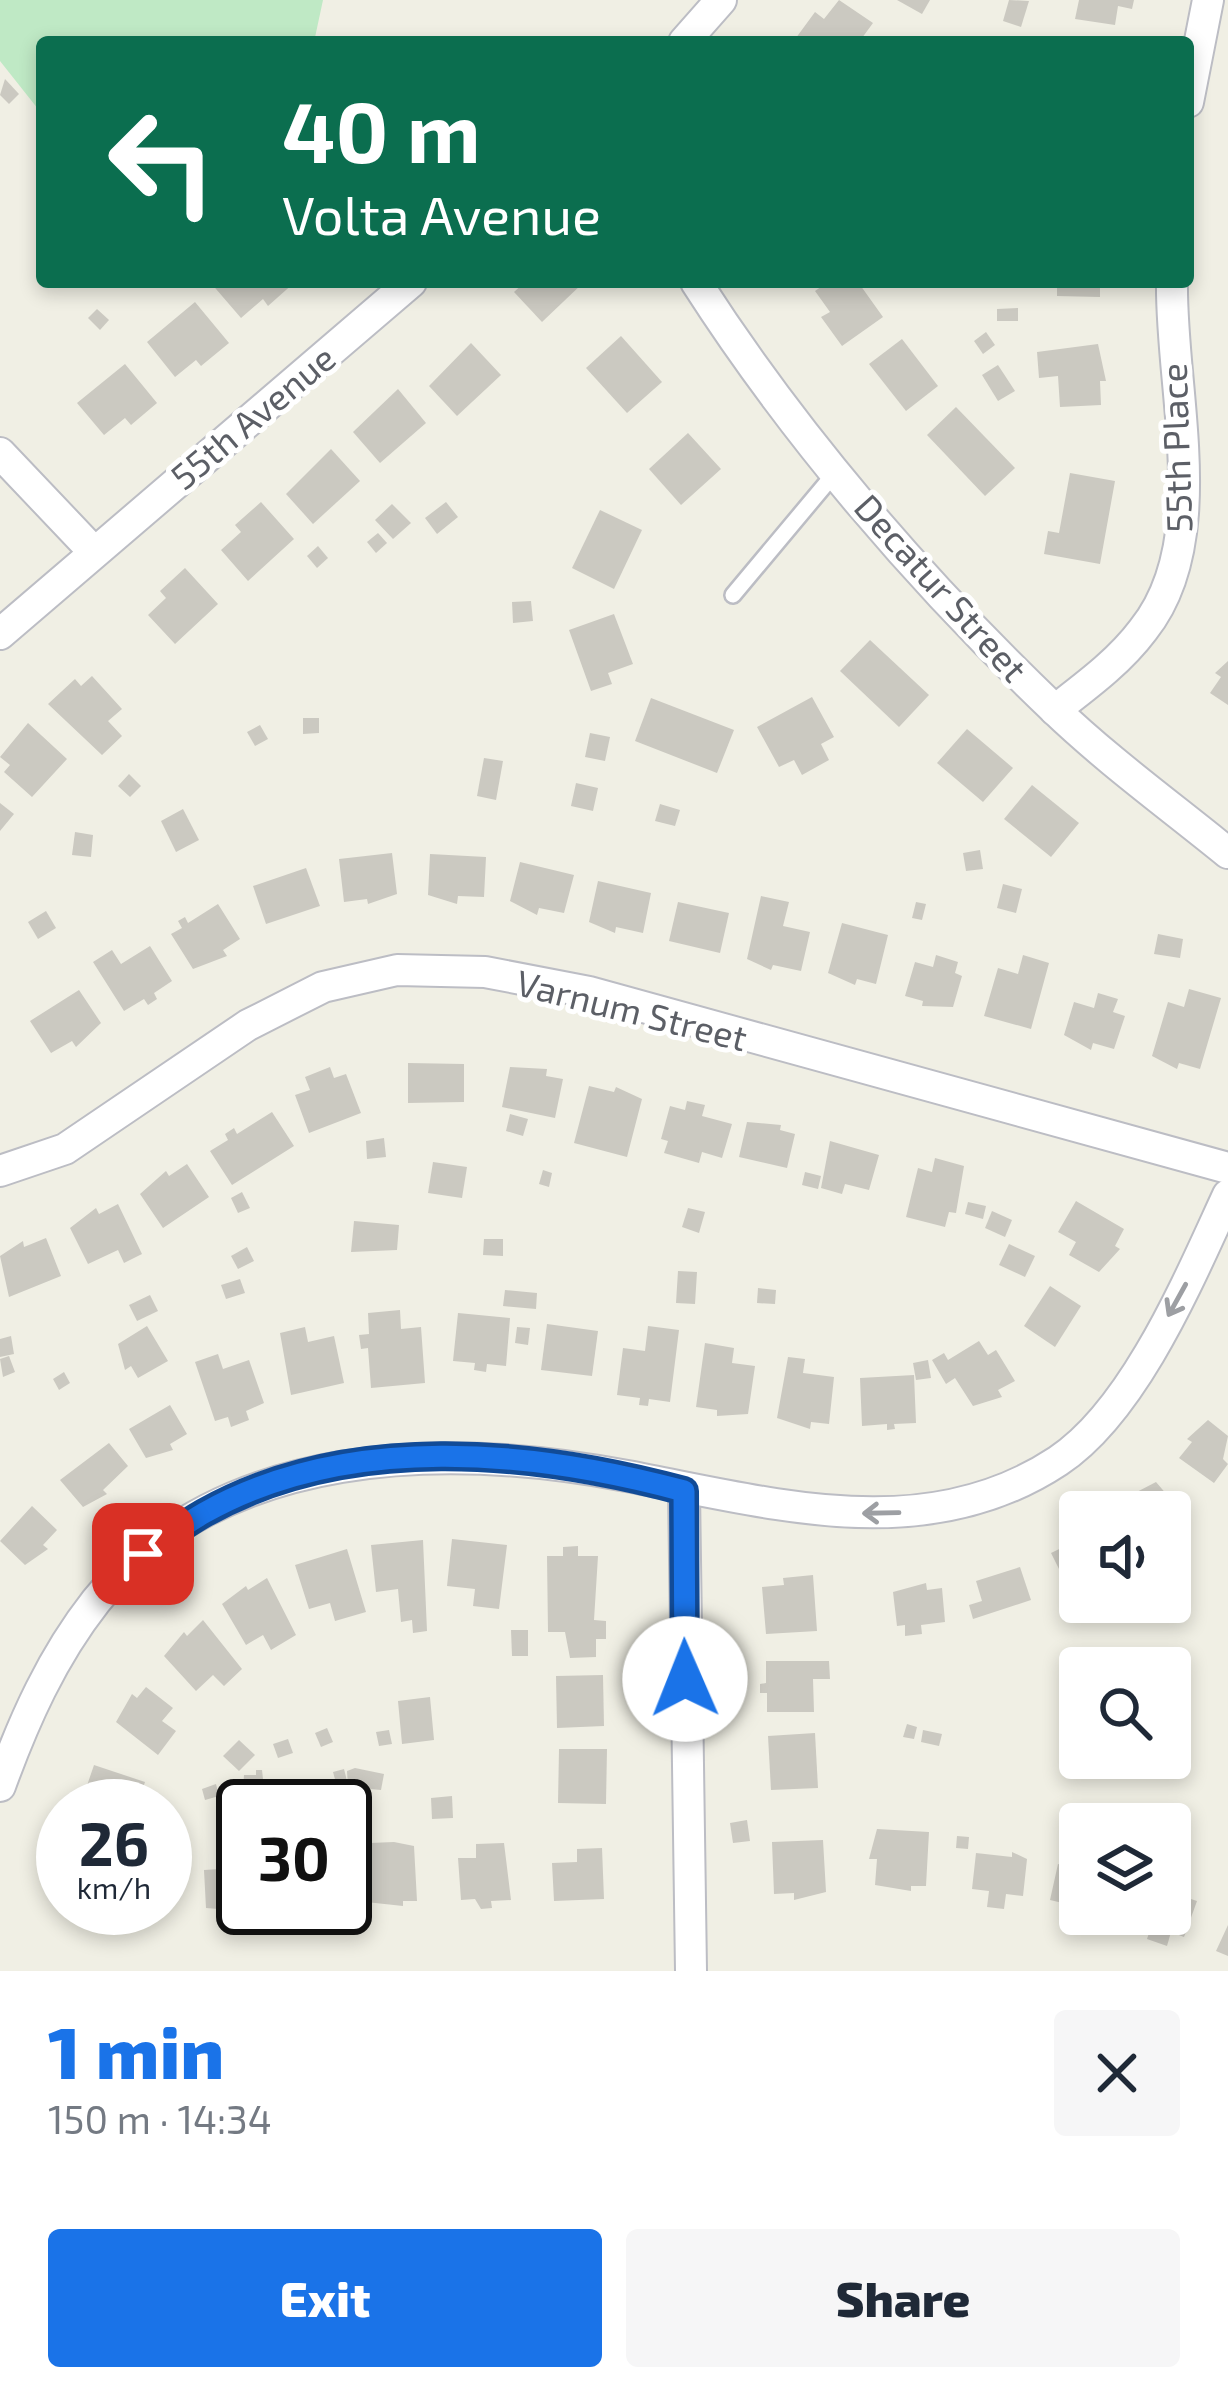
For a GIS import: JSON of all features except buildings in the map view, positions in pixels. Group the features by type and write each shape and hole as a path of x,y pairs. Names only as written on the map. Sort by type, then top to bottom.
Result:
{"street":[{"path":"689,36 721,0"},
{"path":"1194,71 1208,0"},
{"name":"55th Avenue","path":"0,634 403,288"},
{"name":"Decatur Street","path":"700,288 837,470 1054,710 1228,853"},
{"name":"55th Place","path":"1054,710 1102,674 1145,629 1179,553 1186,512 1171,343 1172,288"},
{"path":"0,454 94,552"},
{"name":"Varnum Street","path":"0,1171 64,1149 248,1024 322,988 397,970 484,972 590,992 1228,1168"},
{"path":"0,1786 26,1717 98,1599 143,1554 205,1512 317,1472 388,1459 470,1455 631,1477 684,1491 871,1514 940,1510 1009,1491 1063,1459 1100,1424 1184,1288 1228,1195"},
{"path":"684,1491 691,1971"}],"lane":[{"path":"734,595 837,470"}],"green space":[{"path":"0,0 323,0 315,36 36,36 36,106 0,61"}],"route":[{"path":"143,1554 205,1512 262,1487 388,1459 470,1455 631,1477 684,1491 685,1679"}]}
